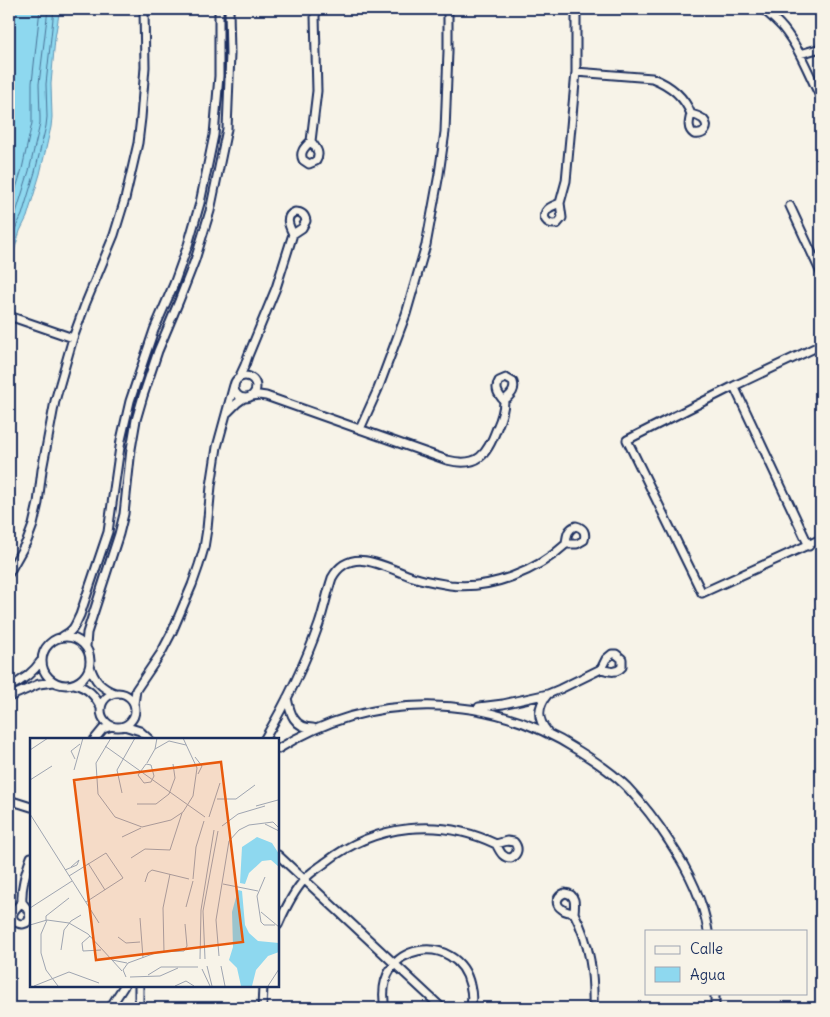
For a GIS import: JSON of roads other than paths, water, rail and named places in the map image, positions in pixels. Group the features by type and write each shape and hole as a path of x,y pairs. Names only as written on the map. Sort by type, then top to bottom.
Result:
{"street":[{"path":"9,573 27,541 33,524 55,401 73,338 84,305 114,235 125,199 138,143 141,118 145,67 144,9"},
{"path":"63,636 76,638 86,646 91,659 87,674 74,684 60,684 47,677 41,661 42,654 50,642 70,632 80,615 108,532 121,440 130,401 154,330 174,284 200,203 214,135 219,76 219,9"},
{"path":"86,646 89,625 124,514 136,420 158,351 180,301 210,211 226,128 230,54 229,9"},
{"path":"311,141 316,91 315,16 317,9"},
{"path":"360,429 378,389 406,314 426,245 440,174 445,132 448,9"},
{"path":"560,203 566,181 576,72 576,9"},
{"path":"763,9 784,29 800,54 821,98"},
{"path":"800,54 821,48"},
{"path":"576,72 652,78 663,82 680,95 691,114"},
{"path":"790,206 821,273"},
{"path":"140,731 135,715 136,690 161,653 192,585 204,548 217,447 234,385 245,365 276,288 293,234"},
{"path":"9,316 73,338"},
{"path":"821,345 627,440 702,593 821,539"},
{"path":"245,365 254,380 256,388 266,396"},
{"path":"239,378 248,376 254,380"},
{"path":"234,385 235,392 244,398"},
{"path":"734,386 809,546"},
{"path":"252,396 256,388"},
{"path":"226,414 244,398 258,395 266,396 447,460 469,463 484,454 492,440 502,417 504,401"},
{"path":"265,738 301,670 320,622 332,578 344,564 350,561 369,561 415,578 466,586 517,575 534,567 566,544"},
{"path":"9,687 27,677 41,661"},
{"path":"90,666 101,686 128,696 134,704"},
{"path":"466,709 503,704 548,694 601,669"},
{"path":"9,697 39,684 54,682"},
{"path":"74,684 91,692 97,699 105,720 112,726"},
{"path":"101,708 106,699 136,690"},
{"path":"548,694 542,701 540,708 540,718 548,733"},
{"path":"287,698 294,719 306,728 316,728"},
{"path":"279,748 291,740 331,722 380,709 425,705 499,714 548,733 570,745 626,786 661,828 689,875 701,903 708,930"},
{"path":"124,726 133,720 135,715"},
{"path":"103,730 105,720"},
{"path":"96,738 103,730 112,726 124,726 140,731 148,738"},
{"path":"9,800 30,807"},
{"path":"279,923 304,879 337,854 355,843 373,836 391,831 424,827 445,828 466,832 496,844"},
{"path":"279,856 442,1008"},
{"path":"22,902 22,891 30,860"},
{"path":"574,913 587,944 594,987 594,1008"},
{"path":"385,1008 384,989 390,969 404,956 425,950 442,952 458,962 465,971 469,979 472,998 470,1008"},
{"path":"112,1008 113,1002 123,987"},
{"path":"139,987 139,1008"},
{"path":"262,1008 263,987"},
{"path":"715,994 715,1008"}],"water":[{"path":"9,9 59,9 59,14 51,84 51,127 40,174 9,266"}]}
